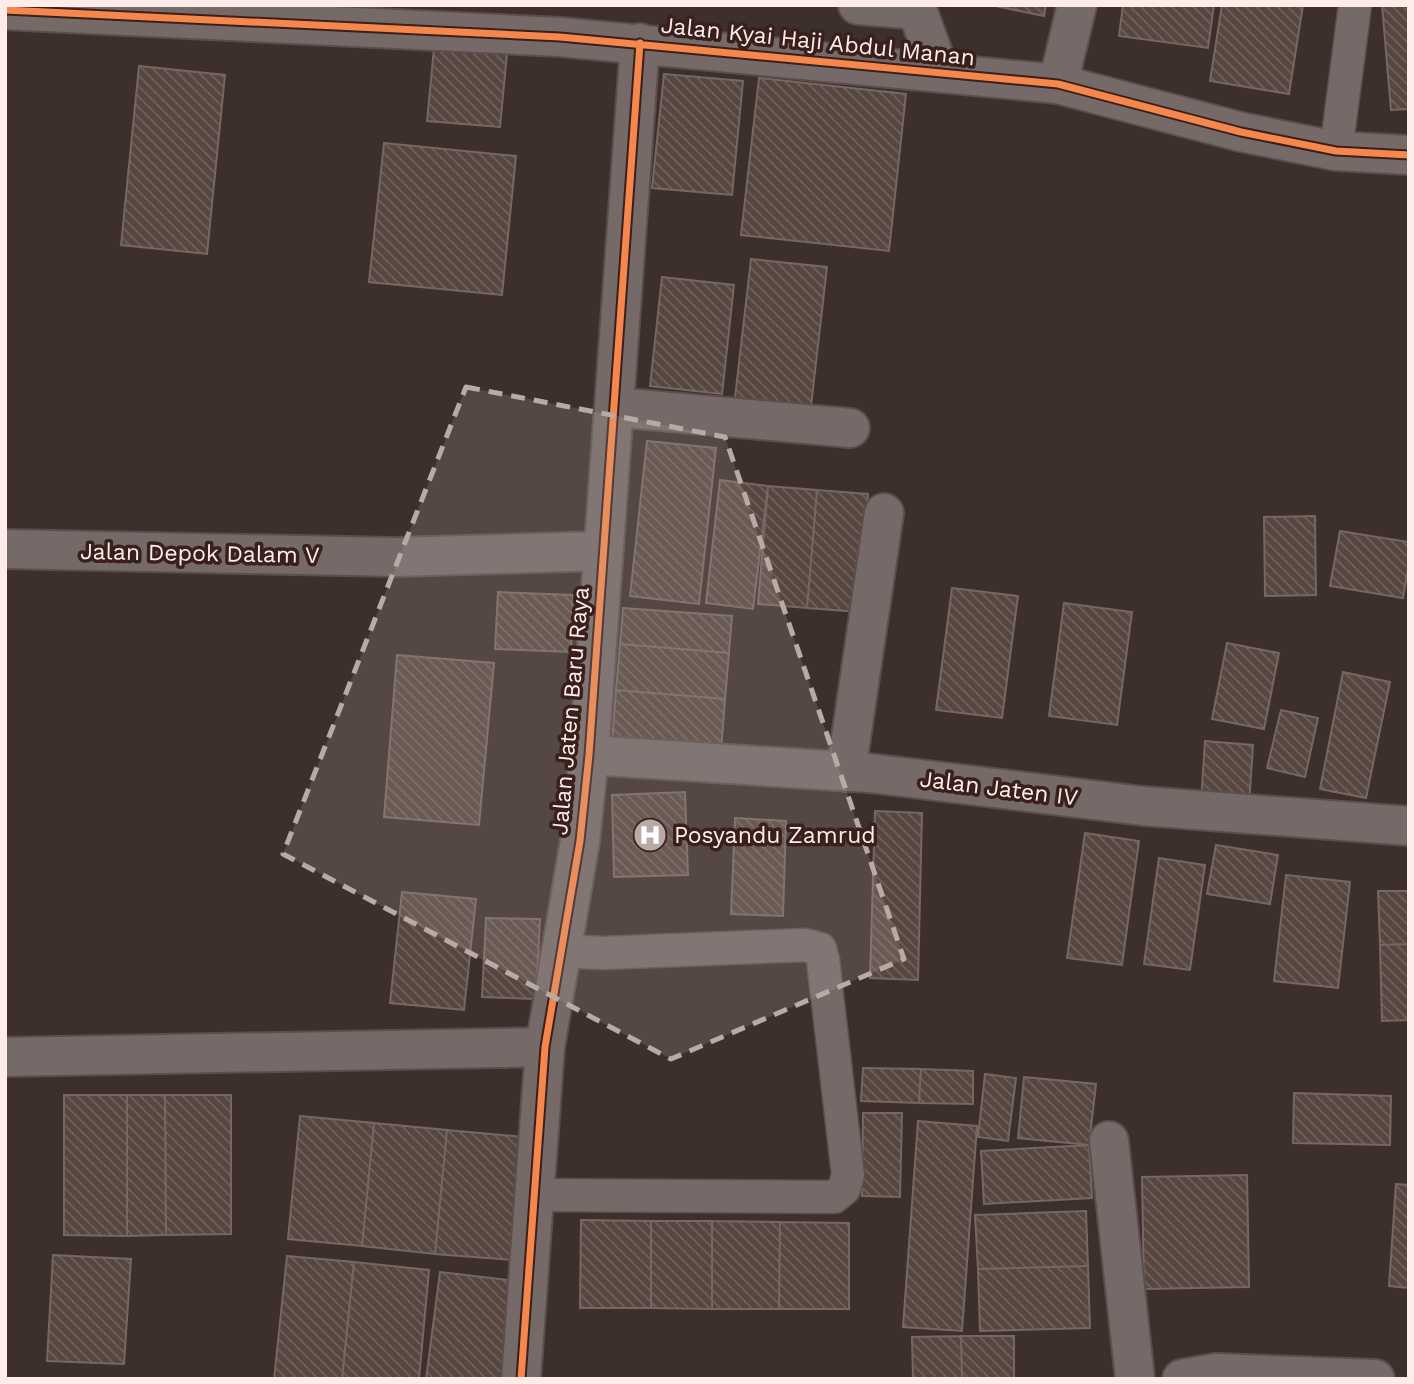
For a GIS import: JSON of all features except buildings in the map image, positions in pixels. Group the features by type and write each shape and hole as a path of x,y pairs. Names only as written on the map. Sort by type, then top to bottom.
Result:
{"street":[{"path":"858,5 908,9 919,15 940,72"},
{"path":"1058,84 1077,5"},
{"name":"Jalan Kyai Haji Abdul Manan","path":"29,9 560,37 1058,84 1241,132 1336,151 1409,155"},
{"name":"Jalan Jaten Baru Raya","path":"521,1379 545,1047 580,841 589,755 640,43"},
{"path":"615,407 850,428"},
{"path":"846,772 884,513"},
{"name":"Jalan Depok Dalam V","path":"5,549 394,557 603,551"},
{"name":"Jalan Jaten IV","path":"589,755 846,772 1143,806 1409,826"},
{"path":"5,1057 545,1047"},
{"path":"1109,1141 1135,1379"},
{"path":"1182,1379 1216,1373 1375,1379"}],"lane":[{"path":"1336,151 1355,5"},
{"path":"536,1195 834,1197 844,1189 848,1175 820,949 805,945 603,953 562,951"}],"highlighted area":[{"path":"466,387 725,437 904,959 671,1059 283,854"}],"cycle path":[{"path":"5,10 560,37 1058,84 1241,132 1336,151 1409,155"},
{"path":"521,1379 545,1047 580,841 589,755 640,43"}],"place":[{"name":"Posyandu Zamrud","path":"650,835"}]}
